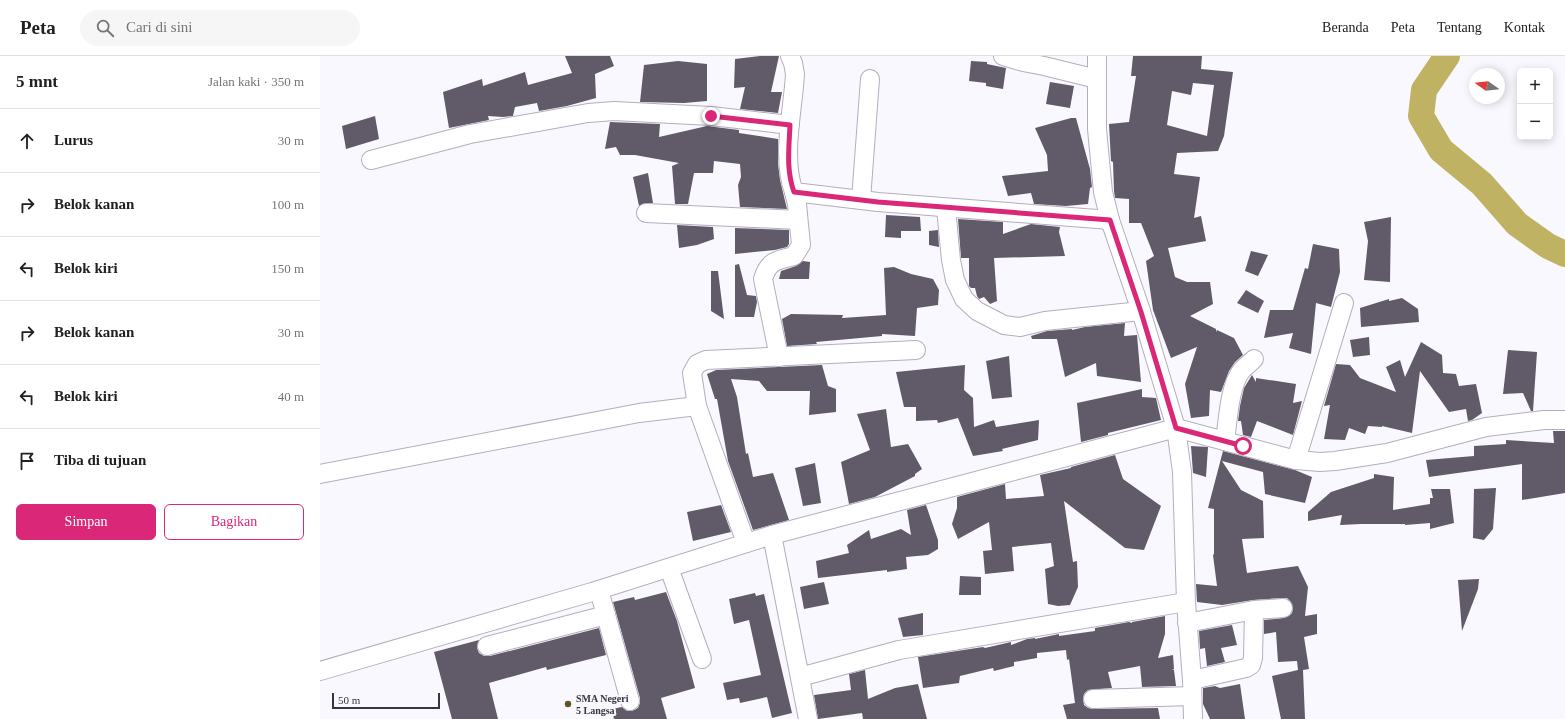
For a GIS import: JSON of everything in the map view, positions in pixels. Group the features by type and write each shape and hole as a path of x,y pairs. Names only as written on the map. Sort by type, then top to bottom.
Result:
{"street":[{"path":"779,357 763,279 765,270 771,263 794,256 801,245 797,204 790,181 789,170 790,125 795,74 790,56"},
{"path":"1003,56 1097,80"},
{"path":"1098,56 1097,129 1103,192 1110,220 1141,312 1176,428 1182,472 1186,602 1193,719"},
{"path":"861,200 870,79"},
{"path":"371,160 470,134 588,113 614,111 711,116 790,125"},
{"path":"794,192 946,208 1110,220"},
{"path":"946,208 951,260 955,280 964,298 977,311 1004,325 1020,327 1045,321 1141,312"},
{"path":"646,214 798,220"},
{"path":"1296,460 1344,303"},
{"path":"746,543 697,406 692,373 697,364 706,360 916,350"},
{"path":"1225,441 1232,396 1236,381 1242,370 1254,359"},
{"path":"320,474 639,413 697,406"},
{"path":"320,671 600,590 772,535 1176,428 1296,460 1320,462 1387,453 1486,427 1544,420 1565,420"},
{"path":"772,535 808,719"},
{"path":"669,568 702,659"},
{"path":"600,590 630,701"},
{"path":"800,677 899,650 1186,602"},
{"path":"1187,623 1254,610 1283,608"},
{"path":"1093,699 1192,688 1246,668 1251,665 1253,658 1254,610"},
{"path":"488,646 606,615"}],"building":[{"path":"565,56 610,56 614,66 595,74 596,98 567,106 539,111 537,103 515,107 513,116 488,116 489,120 449,128 443,92 482,79 483,86 525,72 528,85 572,73"},
{"path":"760,56 779,56 771,92 782,92 778,113 740,109 745,87 734,88 735,59"},
{"path":"1133,56 1202,56 1201,69 1233,72 1224,136 1218,151 1177,153 1174,174 1200,177 1194,218 1201,216 1206,241 1168,248 1175,277 1187,282 1210,282 1213,304 1190,316 1216,329 1216,332 1217,330 1234,338 1243,355 1235,362 1229,371 1221,392 1210,390 1209,416 1191,418 1185,384 1197,347 1171,358 1153,310 1146,261 1154,256 1141,223 1129,223 1129,199 1115,198 1109,124 1129,122 1136,76 1131,76","holes":["1193,83 1214,85 1207,136 1167,125 1172,91 1191,95"]},
{"path":"678,61 707,64 707,101 684,103 640,102 644,65"},
{"path":"971,61 987,62 987,64 1006,68 1003,89 986,86 986,83 969,81"},
{"path":"1050,82 1074,86 1070,108 1046,104"},
{"path":"375,116 379,139 346,149 342,126"},
{"path":"1076,118 1090,169 1092,187 1090,188 1088,204 1066,206 1034,204 1031,193 1008,196 1002,176 1048,171 1047,155 1035,128"},
{"path":"610,122 660,124 659,137 707,126 739,130 739,133 778,139 778,164 780,180 787,209 740,207 738,185 741,177 740,164 714,161 713,173 694,173 688,204 675,204 672,166 679,163 635,155 620,155 616,147 605,149"},
{"path":"648,173 653,203 646,203 639,206 633,177"},
{"path":"886,215 920,217 921,231 901,231 901,238 885,237"},
{"path":"1391,217 1390,282 1364,280 1368,241 1364,222"},
{"path":"958,219 1003,222 1003,234 1031,224 1060,227 1059,232 1065,256 994,258 997,301 990,304 984,297 979,299 975,288 971,288 969,286 969,258 961,258"},
{"path":"677,225 713,227 714,239 697,245 679,248"},
{"path":"735,228 789,230 789,244 787,247 775,250 735,254"},
{"path":"938,230 939,247 929,245 929,231"},
{"path":"1313,244 1339,249 1340,272 1331,307 1316,303 1311,354 1289,348 1293,333 1264,338 1270,310 1293,310 1305,268 1308,269"},
{"path":"1251,251 1268,255 1258,276 1245,271"},
{"path":"803,261 810,262 809,279 779,279 781,271 796,266"},
{"path":"739,264 747,295 756,296 757,302 754,317 735,317 735,265"},
{"path":"894,267 911,274 933,279 939,290 938,305 917,308 915,336 882,334 882,336 787,346 782,319 791,314 843,315 842,318 886,315 884,268"},
{"path":"711,271 718,271 724,319 711,311"},
{"path":"1246,290 1264,301 1258,313 1237,303"},
{"path":"1402,298 1418,309 1419,322 1361,327 1360,308 1389,299 1389,301"},
{"path":"1125,323 1124,336 1137,335 1141,382 1097,376 1096,363 1065,377 1057,339 1032,339 1031,336 1047,331 1072,330 1085,327"},
{"path":"1369,337 1370,355 1353,357 1350,340"},
{"path":"1421,342 1442,355 1443,373 1456,374 1459,386 1476,384 1482,413 1468,421 1466,409 1449,412 1420,371 1412,433 1382,426 1368,426 1365,434 1349,428 1345,440 1324,439 1330,405 1324,406 1336,364 1350,365 1360,378 1396,392 1386,367 1400,360 1405,377"},
{"path":"1508,350 1537,352 1533,411 1531,411 1523,393 1503,394"},
{"path":"1009,356 1012,397 992,399 986,361"},
{"path":"822,365 828,386 836,389 836,412 809,415 810,391 767,391 759,381 731,379 737,397 746,454 748,453 753,477 773,473 789,520 753,530 728,461 717,399 715,399 707,374 716,370"},
{"path":"965,365 964,390 973,398 974,427 994,420 996,427 1039,420 1038,440 1002,449 1003,451 973,456 958,418 938,423 937,420 916,421 916,407 904,407 896,372"},
{"path":"1252,375 1256,382 1256,378 1296,384 1293,403 1302,401 1293,435 1257,421 1251,437 1243,435 1241,421 1238,421 1240,406 1244,388"},
{"path":"1142,389 1142,397 1156,398 1161,420 1108,433 1108,435 1081,442 1077,403"},
{"path":"886,409 891,447 908,444 922,469 915,474 915,476 875,497 849,504 841,462 870,450 857,414"},
{"path":"1553,431 1565,431 1565,493 1522,500 1522,464 1429,477 1426,460 1474,456 1474,446 1506,444 1506,440 1554,443"},
{"path":"1191,446 1208,447 1206,477 1193,473"},
{"path":"1223,451 1295,470 1312,477 1305,503 1265,494 1263,472 1222,461 1241,490 1263,501 1264,538 1242,539 1247,573 1298,566 1308,587 1305,616 1317,614 1317,634 1304,637 1309,669 1303,670 1305,719 1281,719 1272,676 1298,670 1297,661 1278,662 1276,632 1264,634 1264,620 1289,616 1292,613 1293,608 1291,602 1287,598 1282,598 1253,600 1222,605 1197,602 1196,584 1217,586 1213,555 1214,509 1208,508"},
{"path":"1115,455 1123,479 1161,506 1144,550 1125,548 1064,501 1073,562 1077,561 1078,587 1070,605 1058,606 1048,604 1045,569 1054,566 1051,543 1012,547 1014,571 985,574 983,551 992,550 989,522 958,539 952,524 957,508 957,497 1005,484 1006,499 1044,496 1040,475 1071,468"},
{"path":"815,463 821,503 803,506 795,468"},
{"path":"1374,474 1394,477 1393,510 1430,504 1430,498 1433,498 1431,489 1450,489 1454,523 1430,529 1430,523 1405,525 1340,525 1342,515 1308,521 1308,512 1331,492 1374,478"},
{"path":"1496,488 1493,529 1484,540 1473,538 1474,489"},
{"path":"721,505 731,532 693,541 687,512"},
{"path":"926,505 938,540 938,549 928,555 906,557 907,569 818,578 816,561 849,553 847,545 869,530 871,539 901,529 911,535 907,510"},
{"path":"960,576 981,577 981,595 959,595"},
{"path":"1479,579 1478,589 1462,631 1458,580"},
{"path":"824,582 829,604 804,609 800,587"},
{"path":"666,592 677,621 695,688 661,698 667,719 614,719 612,709 622,707 627,711 632,711 638,708 640,698 613,602 634,597 635,600"},
{"path":"755,593 756,596 764,594 792,713 772,718 767,697 740,703 739,698 727,700 723,683 761,675 749,620 734,624 729,599"},
{"path":"923,613 923,635 903,637 898,618"},
{"path":"1165,616 1165,634 1158,658 1173,655 1174,669 1172,669 1174,670 1176,686 1142,687 1140,666 1108,672 1112,688 1088,690 1084,694 1083,699 1084,705 1093,709 1158,708 1160,719 1067,719 1063,705 1075,703 1069,659 1067,660 1066,650 1037,653 1037,658 1014,662 1014,666 994,671 993,668 960,676 959,683 923,688 918,657 983,647 985,648 1011,642 1011,645 1027,639 1035,639 1059,634 1059,636 1095,631 1095,628 1129,622 1132,623"},
{"path":"1232,625 1237,645 1221,648 1225,662 1207,666 1205,648 1200,649 1199,631"},
{"path":"599,628 606,655 547,670 546,667 489,683 498,719 452,719 434,652 479,640 477,648 479,653 484,656 490,656"},
{"path":"865,670 868,699 895,688 918,684 927,719 863,719 862,713 818,719 814,695 851,690 849,674"},
{"path":"1240,684 1245,719 1210,719 1203,704 1203,688 1215,686 1220,688"}],"waterway":[{"path":"1447,56 1424,90 1421,116 1441,150 1482,184 1517,224 1548,246 1565,254"}],"place":[{"name":"SMA Negeri 5 Langsa","path":"568,704"}],"route":[{"path":"711,116 790,125 788,158 790,181 794,192 878,202 1110,220 1141,312 1176,428 1243,446"}]}
